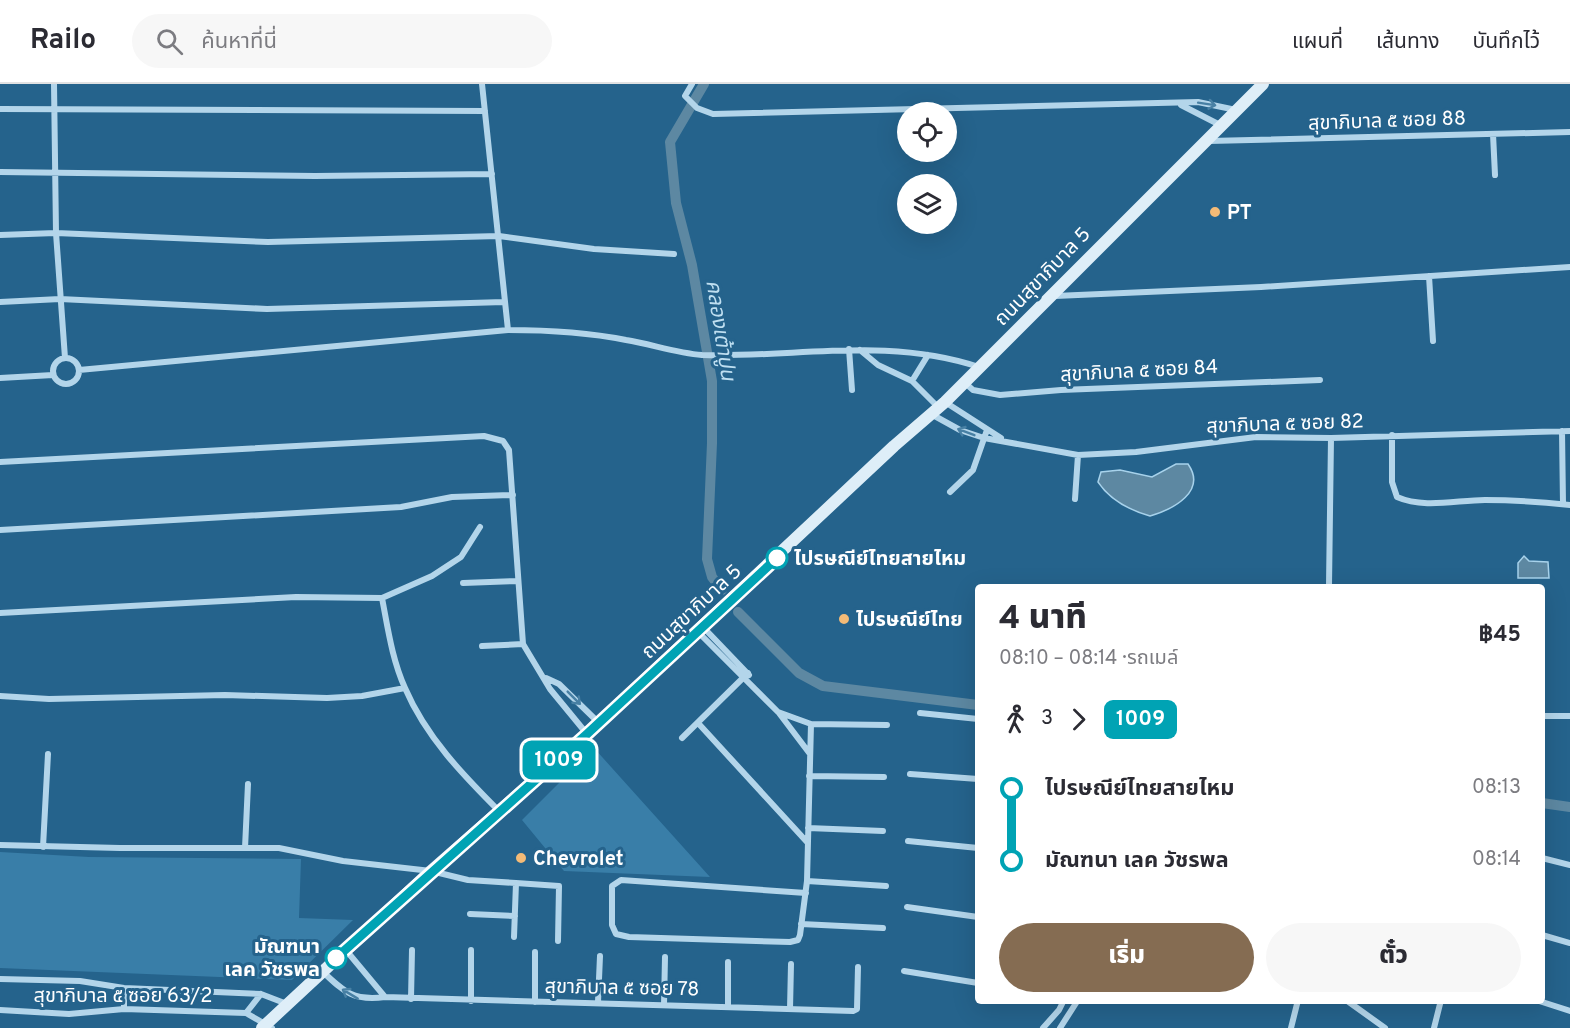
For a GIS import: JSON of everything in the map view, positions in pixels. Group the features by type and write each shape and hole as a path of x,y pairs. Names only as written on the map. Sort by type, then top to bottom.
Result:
{"main road":[{"name":"ถนนสุขาภิบาล 5","path":"267,1026 345,949 587,734 894,446 938,408 1263,84"}],"street":[{"path":"54,84 56,233 65,358"},
{"path":"482,84 508,330"},
{"path":"692,84 685,96 697,108 713,114 1208,103 1237,110"},
{"path":"1178,104 1222,126"},
{"path":"0,109 261,112 485,111"},
{"name":"สุขาภิบาล ๕ ซอย 88","path":"1205,141 1570,132"},
{"path":"1493,134 1495,175"},
{"path":"0,172 55,171 238,176 492,174"},
{"path":"0,235 56,233 268,242 499,236 594,249 674,254"},
{"path":"1051,296 1261,288 1570,267"},
{"path":"1429,276 1433,341"},
{"path":"0,302 60,299 267,309 504,302"},
{"path":"79,370 508,330 586,333 710,355 849,349 943,356 980,368"},
{"path":"849,349 852,390"},
{"path":"859,350 878,365 912,381 938,408"},
{"path":"912,381 928,355"},
{"path":"65,358 74,361 79,370 76,380 68,384 59,382 53,375 57,362 65,358"},
{"path":"0,378 53,375"},
{"name":"สุขาภิบาล ๕ ซอย 84","path":"963,382 973,390 1000,395 1073,389 1320,380"},
{"name":"สุขาภิบาล ๕ ซอย 82","path":"938,408 1004,440"},
{"name":"สุขาภิบาล ๕ ซอย 82","path":"938,408 960,430 984,438 1078,455 1136,452 1256,437 1331,438 1570,431"},
{"path":"950,492 973,470 987,430"},
{"path":"1392,435 1392,482 1397,497 1406,501 1415,503 1489,500 1567,505 1562,431"},
{"path":"0,462 484,436 496,438 506,445 513,495 523,644 546,678 550,689 587,734"},
{"path":"1329,584 1331,438"},
{"path":"1075,499 1078,455"},
{"path":"0,530 402,507 452,497 513,495"},
{"path":"0,613 296,597 382,598 432,576 461,557 480,527"},
{"path":"464,583 518,581"},
{"path":"382,598 392,652 405,688 421,720 444,752 500,812"},
{"path":"700,629 746,675 810,754"},
{"path":"482,646 523,644"},
{"path":"682,738 746,675"},
{"path":"546,678 560,684 599,723"},
{"path":"0,696 49,699 225,695 327,698 362,696 405,688"},
{"path":"778,712 811,724 887,725"},
{"path":"920,713 975,719"},
{"path":"1545,716 1570,716"},
{"path":"698,723 807,842"},
{"path":"806,893 628,879 615,882 612,886 612,925 616,934 621,936 790,942 798,940 806,893 807,881 811,724"},
{"path":"44,847 48,754"},
{"path":"910,774 975,779"},
{"path":"809,776 884,777"},
{"path":"245,848 248,784"},
{"path":"808,828 883,831"},
{"path":"908,842 975,848"},
{"path":"0,845 286,849 343,861 431,871 468,880 559,886 558,941"},
{"path":"1545,859 1570,865"},
{"path":"807,881 885,886"},
{"path":"514,937 516,884"},
{"path":"907,907 975,917"},
{"path":"470,914 515,916"},
{"path":"801,924 883,928"},
{"path":"1545,936 1570,943"},
{"path":"345,949 385,997"},
{"path":"411,999 412,950"},
{"path":"471,950 471,1001"},
{"path":"535,952 535,1002"},
{"path":"598,1002 600,956"},
{"path":"664,1005 665,957"},
{"path":"728,962 728,1007"},
{"path":"790,964 790,1009"},
{"name":"สุขาภิบาล ๕ ซอย 78","path":"322,971 338,987 359,999 385,997 471,1001 598,1002 853,1011 857,1009 858,967"},
{"path":"904,971 975,983"},
{"path":"0,979 80,981 124,988 261,994 287,1004"},
{"path":"124,988 124,1009"},
{"path":"261,994 246,1013 267,1026"},
{"path":"1545,1003 1570,1011"},
{"path":"1043,1028 1062,1004"},
{"path":"1060,1028 1075,1004"},
{"path":"1291,1028 1297,1004"},
{"path":"1352,1004 1385,1028"},
{"path":"1434,1028 1440,1004"},
{"name":"สุขาภิบาล ๕ ซอย 63/2","path":"0,1010 69,1014 124,1009 246,1013"}],"shaded area":[{"path":"1176,464 1188,464 1193,474 1191,490 1178,504 1150,516 1121,504 1098,482 1101,472 1120,470 1152,477"},
{"path":"1524,556 1529,561 1548,562 1549,578 1518,578 1518,563"},
{"path":"594,748 710,877 564,871 522,820"},
{"path":"0,852 89,857 301,859 299,918 353,920 292,980 0,968"}],"waterway":[{"name":"คลองเต้าปูน","path":"704,84 670,142 676,203 692,265 712,381 707,559 712,577 722,590"},
{"name":"คลองเต้าปูน","path":"738,612 799,673 823,686 975,705"},
{"name":"คลองเต้าปูน","path":"1545,803 1570,807"}],"bus line":[{"name":"1009","path":"336,958 587,734 777,558"}],"place":[{"name":"PT","path":"1215,212"},
{"name":"ไปรษณีย์ไทยสายไหม","path":"777,558"},
{"name":"ไปรษณีย์ไทย","path":"844,619"},
{"name":"Chevrolet","path":"521,858"},
{"name":"มัณฑนา เลค วัชรพล","path":"336,958"}]}
